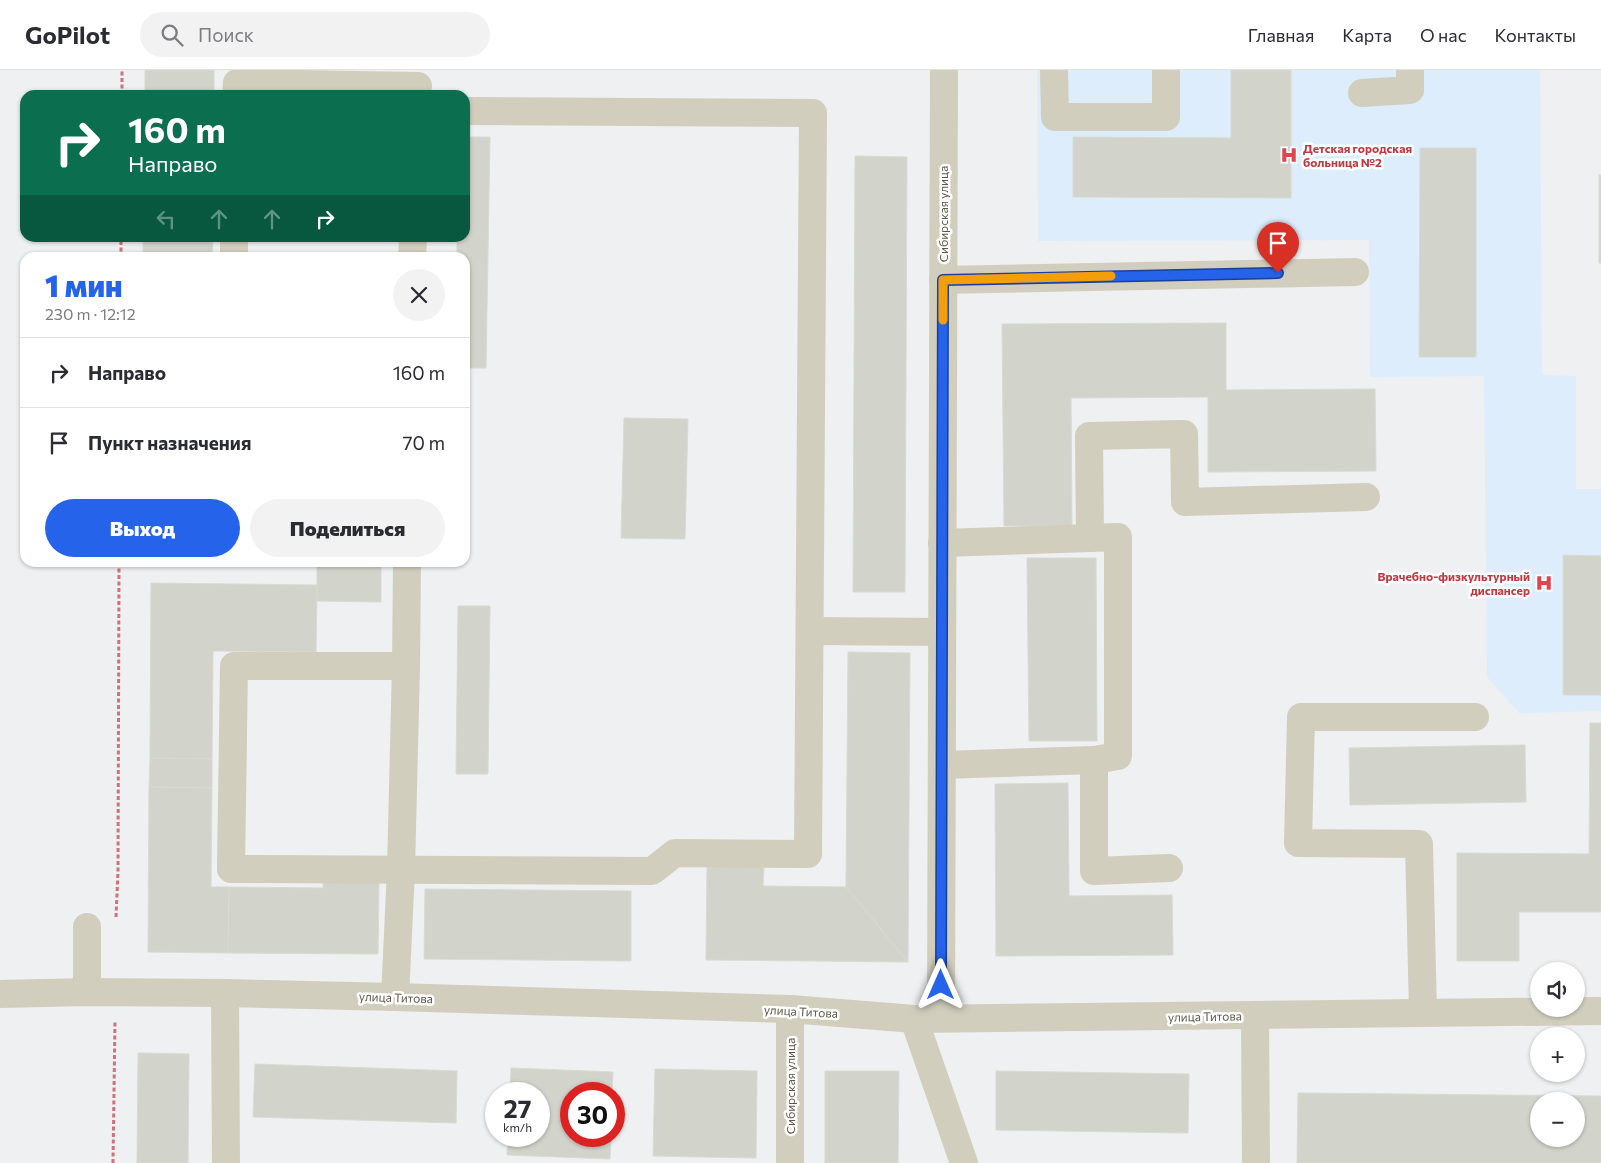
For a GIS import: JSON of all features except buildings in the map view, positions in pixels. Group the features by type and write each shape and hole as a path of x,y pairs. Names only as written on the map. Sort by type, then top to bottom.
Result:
{"street":[{"name":"Сибирская улица","path":"941,1018 944,70"},
{"path":"1054,70 1056,117 1166,117 1166,70"},
{"path":"1362,93 1410,90 1410,70"},
{"path":"236,90 237,83 418,83"},
{"path":"406,666 234,666 231,869 652,872 675,853 808,854 812,113 470,111"},
{"path":"943,280 1355,272"},
{"path":"1090,538 1089,436 1184,434 1185,502 1366,497"},
{"path":"942,543 1118,537 1118,756 1094,760 942,765"},
{"path":"395,997 401,870 407,567"},
{"path":"810,631 942,632"},
{"path":"1423,1013 1420,844 1298,843 1301,717 1475,717"},
{"path":"1094,760 1094,870 1169,868"},
{"path":"87,992 88,927"},
{"name":"улица Титова","path":"0,994 87,992 225,993 395,997 790,1009 914,1019 1601,1011"},
{"path":"225,993 226,1163"},
{"name":"Сибирская улица","path":"790,1009 790,1163"},
{"path":"1255,1015 1256,1163"},
{"path":"914,1019 964,1163"}],"path":[{"path":"122,70 122,90"},
{"path":"116,918 118,862 119,567"},
{"path":"113,1163 115,993"}],"shaded area":[{"name":"Детская городская больница №2","path":"1037,70 1540,70 1542,375 1576,376 1576,489 1601,489 1601,711 1519,713 1487,677 1484,376 1370,377 1369,240 1038,241"}],"slow traffic":[{"path":"943,320 943,280 1111,276"}],"place":[{"name":"Детская городская больница №2","path":"1289,155"},
{"name":"Врачебно-физкультурный диспансер","path":"1544,583"}],"route":[{"path":"941,985 943,280 1278,273"}]}
